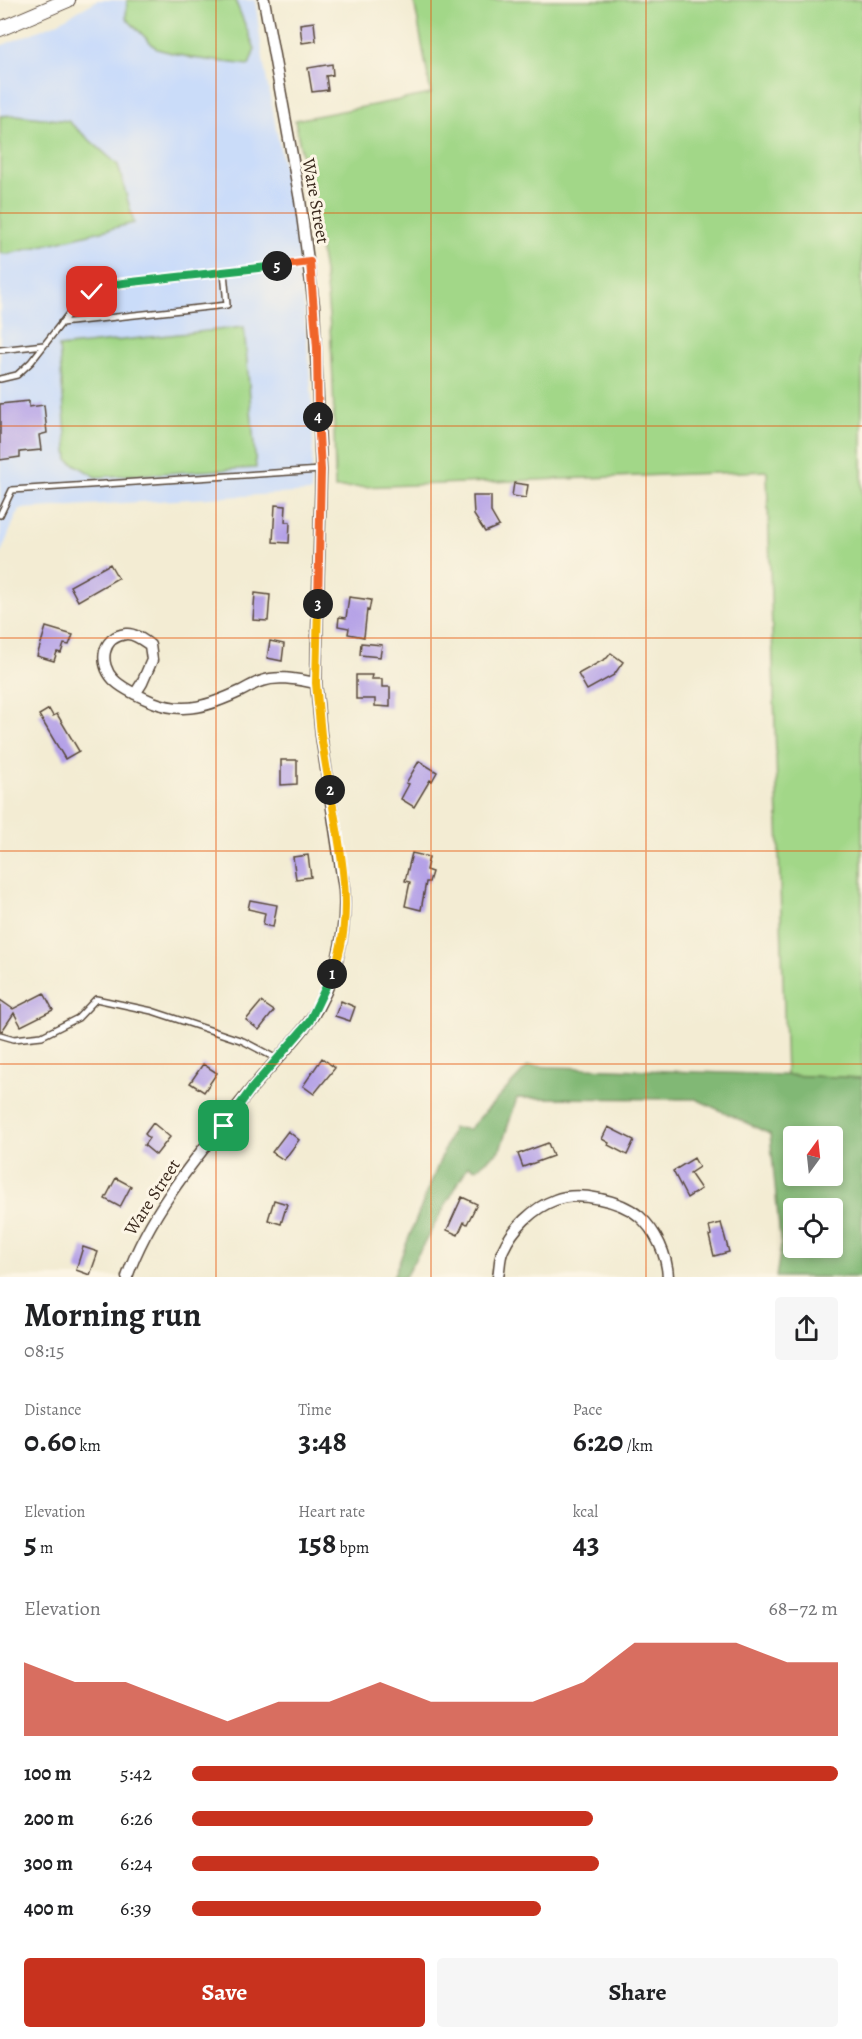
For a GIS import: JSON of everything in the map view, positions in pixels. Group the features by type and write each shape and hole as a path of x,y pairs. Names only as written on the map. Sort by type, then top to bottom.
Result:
{"main road":[{"path":"0,29 68,0"}],"street":[{"name":"Ware Street","path":"127,1277 136,1252 169,1195 309,1022 334,970 345,914 316,683 321,470 317,348 310,262 264,0"},
{"path":"135,694 152,660 151,652 150,645 141,638 127,633 116,637 105,647 103,662 113,680 135,694 174,709 200,707 270,679 316,683"},
{"path":"498,1277 502,1251 518,1225 556,1199 594,1197 616,1204 639,1216 661,1247 668,1265 668,1277"}],"lane":[{"path":"0,379 17,375 31,362 78,302 106,286 310,262"},
{"path":"61,323 227,305 224,272"},
{"path":"0,350 44,345"},
{"path":"0,515 12,490 321,470"},
{"path":"0,1035 14,1039 42,1036 78,1018 96,999 152,1011 243,1041 277,1059"}],"shaded area":[{"path":"98,0 255,0 264,66 298,241 312,400 311,492 19,509 0,555 0,46 55,24"}],"green space":[{"path":"127,0 235,0 255,49 249,65 192,58 157,49 126,18"},
{"path":"414,0 862,0 862,1078 786,1075 767,471 335,488 329,312 316,224 295,120 431,94"},
{"path":"16,115 68,121 118,165 134,223 8,254 0,253 0,116"},
{"path":"244,327 256,468 96,477 68,460 59,347"},
{"path":"528,1066 862,1078 862,1277 776,1277 781,1247 770,1134 696,1099 517,1098 500,1150 476,1169 468,1166 405,1277 393,1277 453,1128 469,1129"}],"building":[{"path":"314,22 316,41 302,43 300,24"},
{"path":"332,64 333,75 326,76 328,90 312,92 308,68"},
{"path":"29,401 29,407 44,405 47,433 39,435 41,450 20,452 20,457 0,460 0,404"},
{"path":"514,483 528,485 526,498 512,496"},
{"path":"473,496 491,496 491,512 499,526 485,532 474,515"},
{"path":"275,505 286,506 285,522 290,522 289,543 273,542"},
{"path":"110,564 118,578 78,601 70,586"},
{"path":"255,593 270,595 268,621 253,620"},
{"path":"349,597 371,600 369,611 367,610 364,637 348,634 349,628 338,626 339,617 346,618"},
{"path":"46,627 73,635 69,645 64,644 61,653 57,652 54,661 37,656"},
{"path":"270,641 284,644 282,661 267,658"},
{"path":"361,643 382,645 380,657 360,655"},
{"path":"611,653 623,662 614,675 587,690 578,674 607,658"},
{"path":"356,675 372,675 371,679 382,679 382,687 390,687 390,707 375,706 375,699 356,699"},
{"path":"49,709 53,716 57,714 79,751 65,759 39,715"},
{"path":"281,760 297,760 297,784 281,785"},
{"path":"419,761 437,772 414,807 401,799 409,784 406,783"},
{"path":"412,853 429,857 426,870 432,872 429,882 426,882 421,910 405,906 410,882 405,881"},
{"path":"308,855 311,877 296,879 293,857"},
{"path":"250,900 277,905 273,927 263,925 265,913 248,909"},
{"path":"44,993 53,1010 21,1026 14,1013 2,1031 0,1030 0,1000 13,1009"},
{"path":"341,1001 355,1007 350,1021 335,1016"},
{"path":"261,1002 274,1011 259,1030 246,1020"},
{"path":"322,1058 335,1068 314,1094 303,1086"},
{"path":"203,1064 217,1073 204,1092 190,1083"},
{"path":"153,1123 170,1137 156,1155 144,1145 149,1138 145,1134"},
{"path":"608,1127 634,1140 627,1155 608,1145 609,1143 602,1139"},
{"path":"288,1131 299,1140 284,1160 272,1152"},
{"path":"548,1143 553,1156 523,1167 518,1154"},
{"path":"694,1158 699,1167 690,1173 701,1189 687,1198 673,1171"},
{"path":"116,1178 131,1186 120,1207 105,1199"},
{"path":"462,1197 477,1204 467,1224 464,1222 458,1235 447,1230"},
{"path":"274,1200 287,1204 281,1224 268,1220"},
{"path":"721,1223 729,1252 714,1256 709,1226"},
{"path":"83,1247 98,1252 90,1275 76,1270"}],"route":[{"path":"92,292 106,286 123,283 310,262 317,348 321,470 316,683 321,735 344,889 345,914 334,970 309,1022 252,1088 224,1126"}]}
